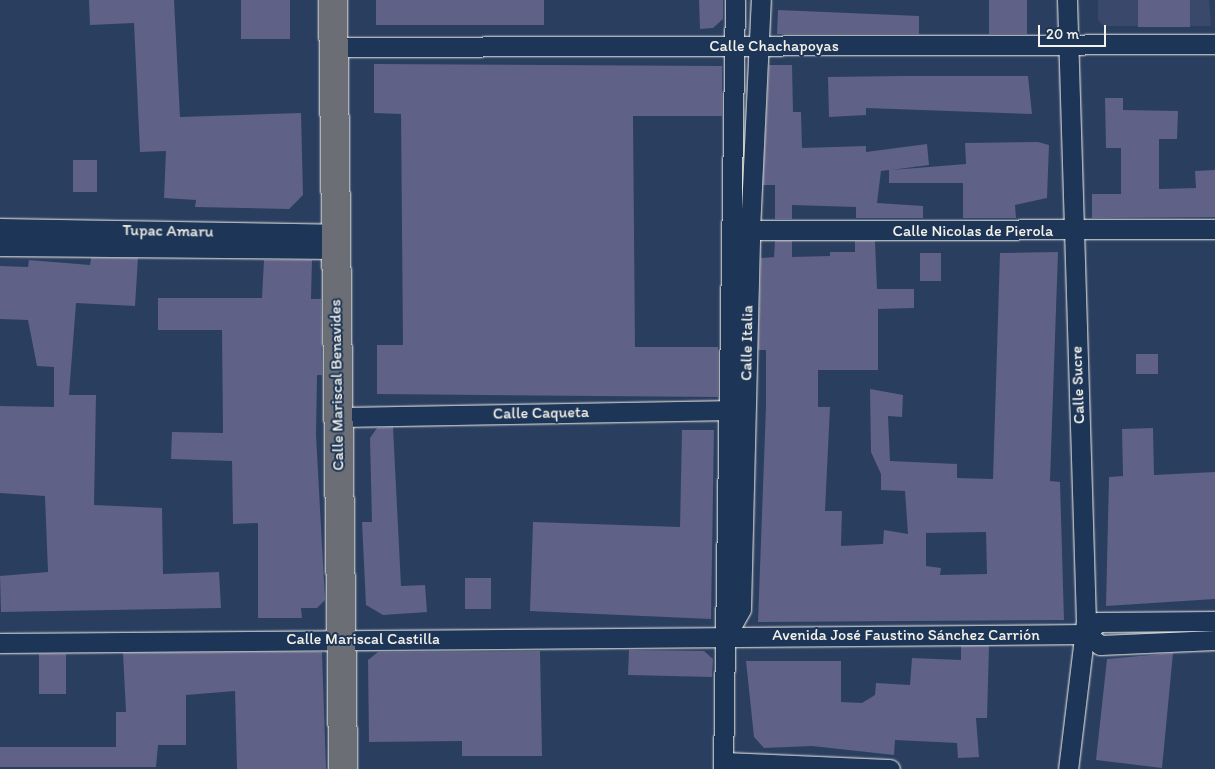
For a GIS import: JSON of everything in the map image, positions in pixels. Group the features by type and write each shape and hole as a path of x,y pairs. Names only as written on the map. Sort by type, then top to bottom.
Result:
{"main road":[{"name":"Calle Mariscal Benavides","path":"333,0 343,769"}],"street":[{"name":"Calle Italia","path":"723,765 726,636 723,613 736,410 740,230 734,0"},
{"name":"Calle Italia","path":"740,230 759,47 761,0"},
{"name":"Calle Sucre","path":"1068,0 1066,46 1086,634 1068,769"},
{"name":"Calle Chachapoyas","path":"333,47 1215,44"},
{"name":"Tupac Amaru","path":"0,228 335,241"},
{"name":"Calle Nicolas de Pierola","path":"740,230 1073,231 1215,229"},
{"name":"Tupac Amaru","path":"0,246 335,241"},
{"name":"Calle Caqueta","path":"338,417 736,410"},
{"path":"1086,634 1098,622 1215,620"},
{"name":"Avenida José Faustino Sánchez Carrión","path":"726,636 1086,634 1100,645 1215,640"},
{"name":"Calle Mariscal Castilla","path":"0,642 726,636"},
{"path":"723,765 890,769"}],"shaded area":[{"path":"1098,0 1209,0 1211,26 1104,26 1098,20"}],"building":[{"path":"89,0 174,0 180,117 301,113 303,195 289,209 195,207 196,200 164,198 166,151 140,152 134,23 90,25"},
{"path":"241,0 290,0 290,39 241,39"},
{"path":"376,0 544,0 544,25 376,25"},
{"path":"699,0 723,0 723,19 713,28 700,29"},
{"path":"989,0 1027,0 1027,34 989,34"},
{"path":"1138,0 1190,0 1190,27 1138,27"},
{"path":"778,10 919,16 919,34 777,34"},
{"path":"374,64 722,66 722,116 633,116 635,347 718,347 718,397 377,394 377,345 403,345 401,114 374,113"},
{"path":"769,65 792,65 793,112 801,112 802,148 866,146 866,152 927,144 929,165 891,170 966,164 965,143 1038,142 1049,145 1047,198 1015,205 1016,218 963,218 963,183 889,183 889,170 881,171 877,203 923,206 923,218 856,218 856,207 792,205 792,219 775,219 775,185 763,185"},
{"path":"1028,76 1032,114 866,108 866,115 829,117 828,77"},
{"path":"1105,98 1123,98 1123,110 1178,111 1177,139 1159,139 1159,189 1196,188 1195,171 1215,170 1215,217 1092,218 1092,194 1121,194 1121,148 1106,148"},
{"path":"73,160 97,160 97,192 73,192"},
{"path":"775,241 792,241 792,257 830,256 830,252 855,252 855,241 875,241 877,289 914,289 914,308 878,309 878,370 818,370 818,407 830,407 825,511 842,511 841,546 883,544 884,530 908,534 905,491 881,490 881,474 871,452 870,389 903,395 902,417 888,416 890,461 957,464 957,478 993,479 1000,253 1058,252 1050,481 1060,482 1064,620 758,622 766,406 766,350 758,350 761,258 774,257","holes":["986,532 987,574 940,575 941,568 926,566 926,533"]},
{"path":"920,253 941,253 941,281 920,281"},
{"path":"91,258 138,258 135,306 76,303 69,395 96,395 94,505 162,508 163,574 219,572 221,608 1,612 0,576 48,572 45,496 0,493 0,406 54,407 54,367 37,366 28,320 0,319 0,266 28,267 29,260 90,265"},
{"path":"264,260 312,260 311,299 321,299 322,375 317,375 316,435 325,600 317,608 301,608 302,618 258,618 258,523 233,524 232,461 171,459 172,432 223,433 222,330 158,330 158,298 262,298"},
{"path":"1136,354 1158,354 1158,374 1136,374"},
{"path":"393,427 401,586 425,585 427,612 383,615 366,605 362,522 372,522 370,438 377,428"},
{"path":"1153,428 1154,475 1215,472 1215,599 1106,606 1109,477 1123,476 1122,429"},
{"path":"682,430 714,430 711,619 530,611 533,522 680,527"},
{"path":"465,578 491,578 491,609 465,609"},
{"path":"961,646 989,646 987,718 976,718 979,757 958,758 957,743 895,740 894,755 812,746 764,748 754,737 746,661 841,661 841,702 862,703 875,695 876,683 910,685 912,658 961,660"},
{"path":"629,650 704,651 713,659 712,677 628,675"},
{"path":"540,651 542,756 462,756 462,741 369,742 368,660 378,652"},
{"path":"322,652 326,769 237,769 235,691 186,695 186,745 158,745 156,767 0,767 0,747 116,747 116,712 126,712 123,653"},
{"path":"1173,653 1162,768 1096,760 1107,659"},
{"path":"39,654 66,654 66,694 39,694"}]}
